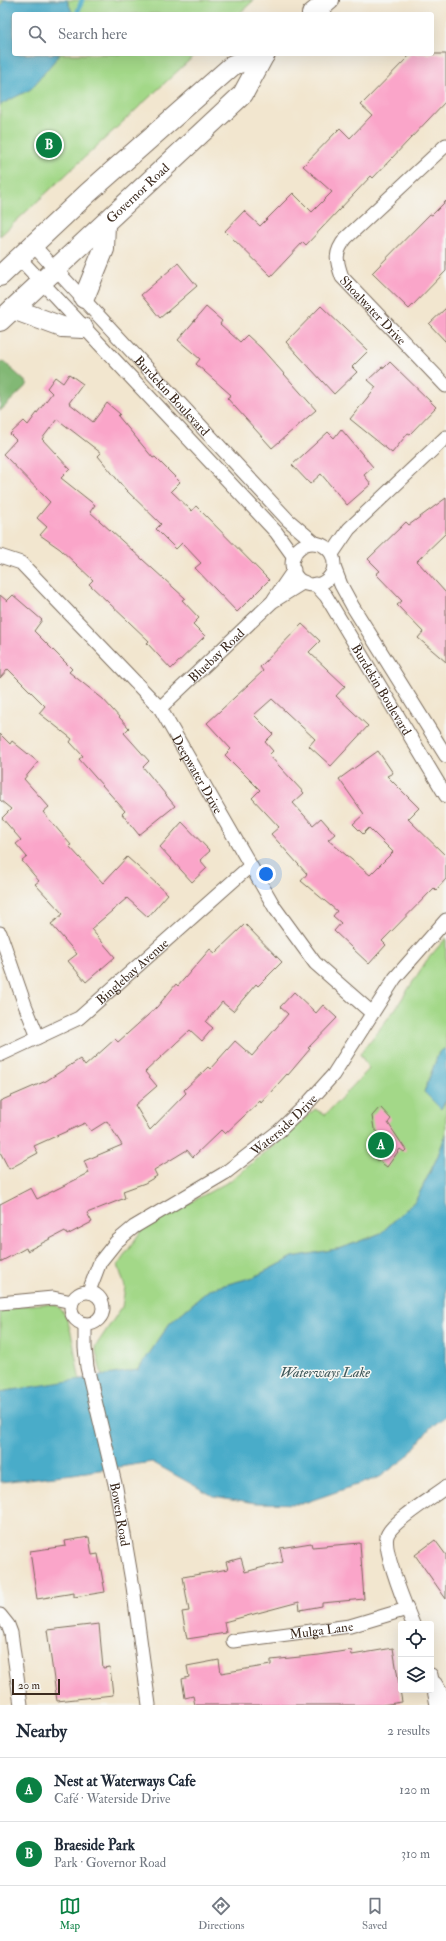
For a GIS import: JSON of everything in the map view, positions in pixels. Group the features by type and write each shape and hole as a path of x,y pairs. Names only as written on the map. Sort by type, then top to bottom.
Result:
{"main road":[{"path":"314,12 329,0"},
{"name":"Governor Road","path":"0,276 93,188 233,65 258,56"},
{"name":"Governor Road","path":"7,315 243,94 263,56"},
{"path":"84,298 104,249 105,224"},
{"path":"7,315 62,327 83,328"}],"street":[{"name":"Shoalwater Drive","path":"446,145 346,238 338,248 336,262 342,277 446,386"},
{"name":"Burdekin Boulevard","path":"26,251 49,275 83,328 276,532 294,557"},
{"name":"Burdekin Boulevard","path":"26,251 49,275 84,298 288,520 318,544"},
{"path":"350,529 318,544 302,546 294,557 294,570 300,580 310,583 327,579 334,567 332,554 350,529 445,440"},
{"path":"318,544 332,554"},
{"name":"Deepwater Drive","path":"0,556 21,563 160,708 275,908 315,963 372,1013"},
{"name":"Burdekin Boulevard","path":"334,567 341,585 353,607 446,756"},
{"name":"Bluebay Road","path":"160,708 272,602 294,570"},
{"name":"Burdekin Boulevard","path":"310,583 326,596 446,796"},
{"name":"Bluebay Road","path":"272,602 310,583"},
{"name":"Binglebay Avenue","path":"0,1055 79,1018 250,866"},
{"name":"Waterside Drive","path":"89,1291 100,1262 116,1242 134,1227 225,1172 279,1131 301,1109 333,1074 395,978 446,920"},
{"path":"0,933 25,1005 38,1037"},
{"path":"89,1291 99,1296 102,1301 103,1313 96,1322 85,1324 74,1317 71,1312 72,1302 79,1294 89,1291"},
{"path":"0,1303 53,1298 72,1302"},
{"name":"Bowen Road","path":"85,1324 85,1348 88,1367 116,1488 133,1587 149,1705"},
{"path":"411,1621 388,1552 387,1535 397,1522 446,1487"},
{"name":"Mulga Lane","path":"233,1641 350,1626 407,1609"},
{"path":"0,1616 8,1625 11,1633 22,1705"},
{"path":"434,1681 446,1700"},
{"path":"434,1689 437,1705"}],"green space":[{"path":"0,0 254,0 241,12 12,12 12,56 194,56 0,236"},
{"path":"3,361 28,384 0,411 0,363"},
{"path":"446,938 446,1048 439,1052 424,1092 441,1109 446,1100 446,1134 437,1158 416,1200 381,1233 342,1248 293,1257 254,1277 210,1289 170,1323 138,1370 102,1376 95,1347 122,1307 125,1287 118,1265 143,1228 230,1181 283,1138 315,1109 325,1115 369,1069 360,1054 396,1008 427,960"},
{"path":"40,1304 55,1305 66,1317 70,1327 80,1380 0,1392 0,1312 20,1306"}],"water":[{"path":"4,0 67,0 72,12 12,12 12,56 58,56 31,89 0,105 0,7"},
{"path":"446,1048 446,1100 441,1109 424,1092 439,1052"},
{"name":"Waterways Lake","path":"446,1134 446,1416 430,1428 407,1457 380,1477 301,1504 256,1503 213,1496 152,1462 73,1474 0,1482 0,1392 138,1370 170,1323 210,1289 254,1277 293,1257 342,1248 381,1233 416,1200 437,1158"}],"building":[{"path":"434,54 446,54 446,101 373,178 371,176 306,245 303,242 271,276 225,231 244,211 260,226 293,193 312,212 332,192 303,166 340,128 350,138 372,115 361,105 409,56 434,56"},
{"path":"446,201 446,271 409,309 372,273 430,214 432,215"},
{"path":"178,263 197,286 160,318 141,295"},
{"path":"321,306 368,351 352,367 357,372 334,394 286,342"},
{"path":"206,307 222,321 220,324 240,342 247,335 261,348 316,410 272,448 227,398 231,395 196,364 200,359 178,340"},
{"path":"446,308 446,342 429,324"},
{"path":"390,362 436,407 410,434 408,433 392,453 350,419 376,387 368,380"},
{"path":"69,374 83,384 69,403 93,422 107,403 120,414 118,416 153,458 155,457 180,482 171,491 192,511 196,506 269,580 237,612 195,568 201,563 182,543 176,549 156,529 161,524 125,489 98,456 101,453 57,419 42,439 70,469 61,478 95,505 90,512 185,598 182,600 199,618 193,624 205,636 171,669 147,643 149,641 89,584 93,580 60,549 40,535 47,527 37,518 50,502 3,454 16,440 10,434 24,421 28,425 52,393 47,388 55,377 63,383"},
{"path":"341,429 373,467 364,475 371,484 347,505 321,474 310,484 292,465 328,432 334,438"},
{"path":"446,498 446,533 417,561 446,593 446,662 418,638 423,632 397,605 402,601 376,574 380,571 368,559 406,522 409,525"},
{"path":"0,595 7,601 13,595 42,620 34,631 72,669 69,672 103,699 129,728 124,733 149,761 143,767 175,806 139,835 122,814 125,811 79,759 83,756 70,742 72,739 39,713 45,706 8,669 0,678"},
{"path":"302,624 320,641 309,652 345,686 336,696 368,726 331,766 309,746 315,739 272,699 254,715 273,734 265,742 273,751 269,755 304,793 293,803 313,825 321,818 335,834 328,840 370,875 393,852 369,828 363,834 353,824 364,814 339,779 378,751 393,773 387,776 419,808 408,819 446,856 446,879 436,890 434,888 382,941 386,945 369,964 334,931 341,923 333,916 337,911 301,881 307,874 271,834 279,827 252,798 260,790 225,755 231,749 207,723 263,671 260,667"},
{"path":"0,734 10,744 12,741 38,762 24,779 49,807 43,812 71,845 69,846 103,883 127,857 168,894 148,917 127,898 91,929 115,957 86,982 68,961 77,954 51,924 63,914 35,884 39,881 22,861 27,857 16,844 21,840 2,818 11,809 0,800"},
{"path":"182,822 210,851 200,860 207,868 192,882 160,847"},
{"path":"245,924 282,962 258,986 256,984 233,1011 222,1002 206,1022 213,1028 202,1041 190,1030 145,1072 157,1086 135,1105 150,1130 186,1093 184,1090 208,1067 210,1069 235,1041 252,1056 288,1014 280,1007 294,992 316,1013 323,1005 337,1018 308,1048 310,1049 288,1075 287,1074 261,1103 260,1101 225,1134 221,1130 193,1157 187,1150 154,1170 157,1176 145,1183 123,1191 125,1198 87,1213 92,1222 67,1235 65,1231 27,1251 26,1248 0,1262 0,1204 31,1188 37,1199 89,1173 84,1161 122,1145 107,1121 91,1131 85,1123 34,1146 38,1153 9,1169 0,1152 0,1101 46,1081 80,1059 85,1066 115,1039 118,1042 157,1007 176,984 178,986 210,949 215,953"},
{"path":"380,1107 391,1119 388,1123 406,1150 404,1152 400,1149 387,1167 368,1153 382,1135 374,1129 372,1116"},
{"path":"89,1537 92,1555 98,1554 105,1592 74,1597 74,1593 37,1599 30,1551 66,1546 65,1541"},
{"path":"435,1540 446,1555 446,1599 415,1555"},
{"path":"311,1543 312,1547 360,1543 364,1599 322,1603 322,1606 300,1610 299,1602 224,1622 226,1633 187,1639 182,1612 189,1611 183,1577 228,1569 226,1562 241,1558 245,1572 283,1562 280,1548"},
{"path":"99,1624 103,1668 110,1667 113,1695 57,1701 47,1630"},
{"path":"393,1648 398,1678 398,1693 400,1693 402,1702 381,1705 195,1705 193,1696 185,1698 182,1679 189,1677 187,1666 219,1660 221,1673 271,1665 271,1660 351,1650 352,1655"}],"waterway":[{"path":"78,12 82,0"}],"place":[{"name":"Braeside Park","path":"49,145"},
{"name":"Nest at Waterways Cafe","path":"381,1145"}]}
